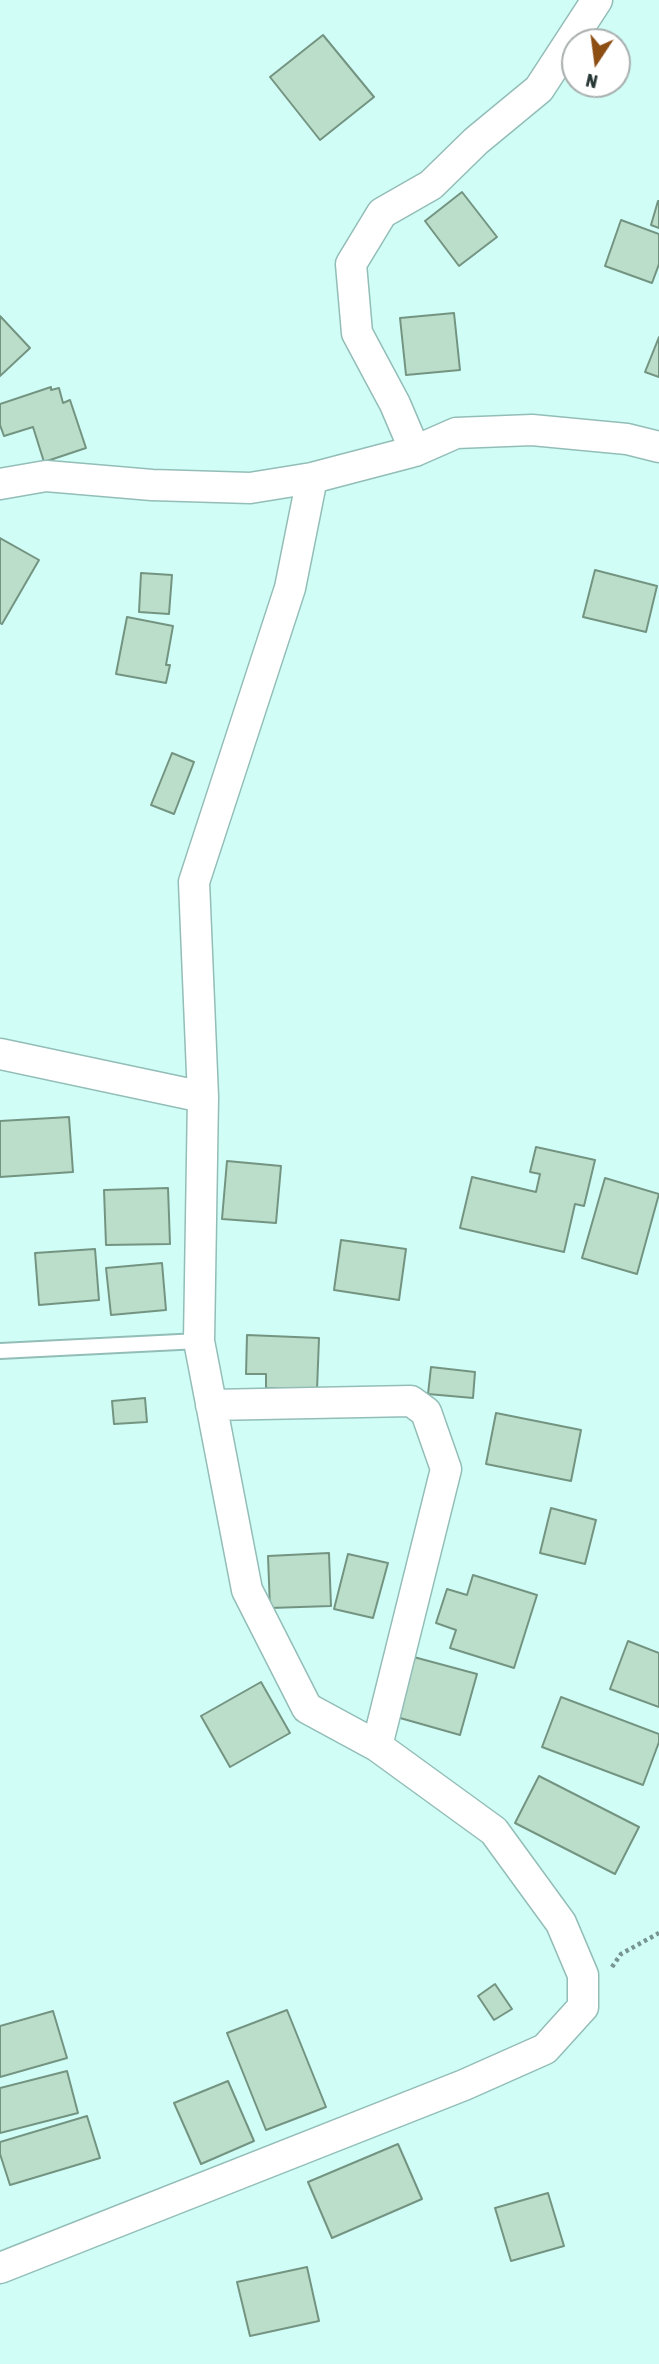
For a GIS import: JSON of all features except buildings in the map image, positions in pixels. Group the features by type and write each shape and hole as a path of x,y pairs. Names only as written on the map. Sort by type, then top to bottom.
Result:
{"street":[{"path":"415,451 395,404 356,333 351,264 382,213 431,185 476,141 539,89 597,0"},
{"path":"0,484 46,476 152,485 250,488 312,478 415,451 456,433 532,429 627,439 659,447"},
{"path":"0,2268 464,2085 545,2049 583,2007 583,1975 561,1923 494,1831 377,1746 307,1708 247,1590 199,1341 203,1097 194,883 290,588 312,478"},
{"path":"0,1054 203,1097"},
{"path":"211,1405 411,1401 426,1412 446,1469 377,1746"}],"lane":[{"path":"0,1351 199,1341"}],"path":[{"path":"583,2007 621,1954 659,1933"}]}
